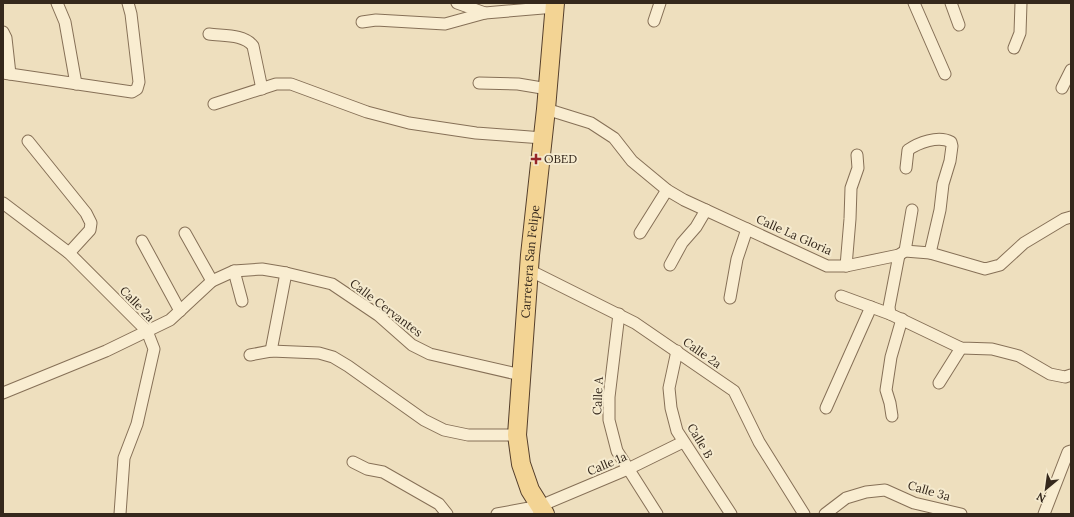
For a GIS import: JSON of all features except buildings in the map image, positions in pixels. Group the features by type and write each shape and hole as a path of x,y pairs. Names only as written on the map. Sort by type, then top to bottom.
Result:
{"main road":[{"name":"Carretera San Felipe","path":"543,510 530,490 521,464 517,434 529,270 548,89 555,5"}],"street":[{"path":"57,3 65,22 76,84"},
{"path":"3,32 6,38 7,73 132,92 138,89 139,82 131,14 128,3"},
{"path":"457,3 485,13"},
{"path":"654,21 660,3"},
{"path":"914,3 945,74"},
{"path":"951,3 959,25"},
{"path":"1014,48 1020,33 1021,3"},
{"path":"362,22 376,20 445,24 485,13 555,5"},
{"path":"209,34 250,41 253,46 262,89"},
{"path":"1062,88 1071,70"},
{"path":"479,83 518,84 548,89"},
{"path":"214,104 276,84 291,84 366,112 409,123 476,133 543,138"},
{"name":"Calle La Gloria","path":"546,109 592,123 614,138 632,161 667,190 684,200 827,266 846,266 902,253 930,253 985,269 1000,265 1024,243 1064,218 1071,217"},
{"path":"906,168 908,150 917,144 946,139 951,142 952,146 950,161 943,184 940,210 930,253"},
{"path":"28,141 86,213 91,223 90,230 69,253"},
{"path":"846,266 851,188 858,168 856,155"},
{"path":"640,233 667,190"},
{"name":"Calle 2a","path":"3,203 69,253 147,331 154,349 137,424 124,458 120,514"},
{"path":"670,265 682,243 696,227 706,210"},
{"path":"890,314 889,307 912,210"},
{"path":"730,298 737,259 747,229"},
{"path":"185,233 212,281"},
{"path":"142,241 180,311"},
{"name":"Calle Cervantes","path":"3,393 106,351 170,320 212,281 234,271 262,269 332,284 378,315 412,346 430,354 521,375"},
{"name":"Calle 2a","path":"529,270 635,323 734,391 759,442 804,514"},
{"path":"234,271 242,301"},
{"path":"272,351 286,273"},
{"path":"841,296 871,306 902,319 961,348 992,349 1019,356 1050,374 1065,377 1071,375"},
{"path":"826,408 871,306"},
{"name":"Calle A","path":"619,314 609,397 609,420 617,451 657,514"},
{"path":"892,416 886,390 891,357 902,319"},
{"path":"939,383 961,348"},
{"path":"250,355 272,351 319,353 333,357 424,420 444,430 468,435 517,434"},
{"name":"Calle B","path":"677,351 669,388 671,408 677,431 731,514"},
{"name":"Calle 1a","path":"497,514 543,510 683,442"},
{"path":"1044,514 1070,452"},
{"path":"353,462 367,469 383,472 439,504 447,514"},
{"name":"Calle 3a","path":"825,514 846,498 866,492 885,490 914,503 961,514"},
{"path":"910,514 914,503"}],"place":[{"name":"OBED","path":"536,159"}]}
